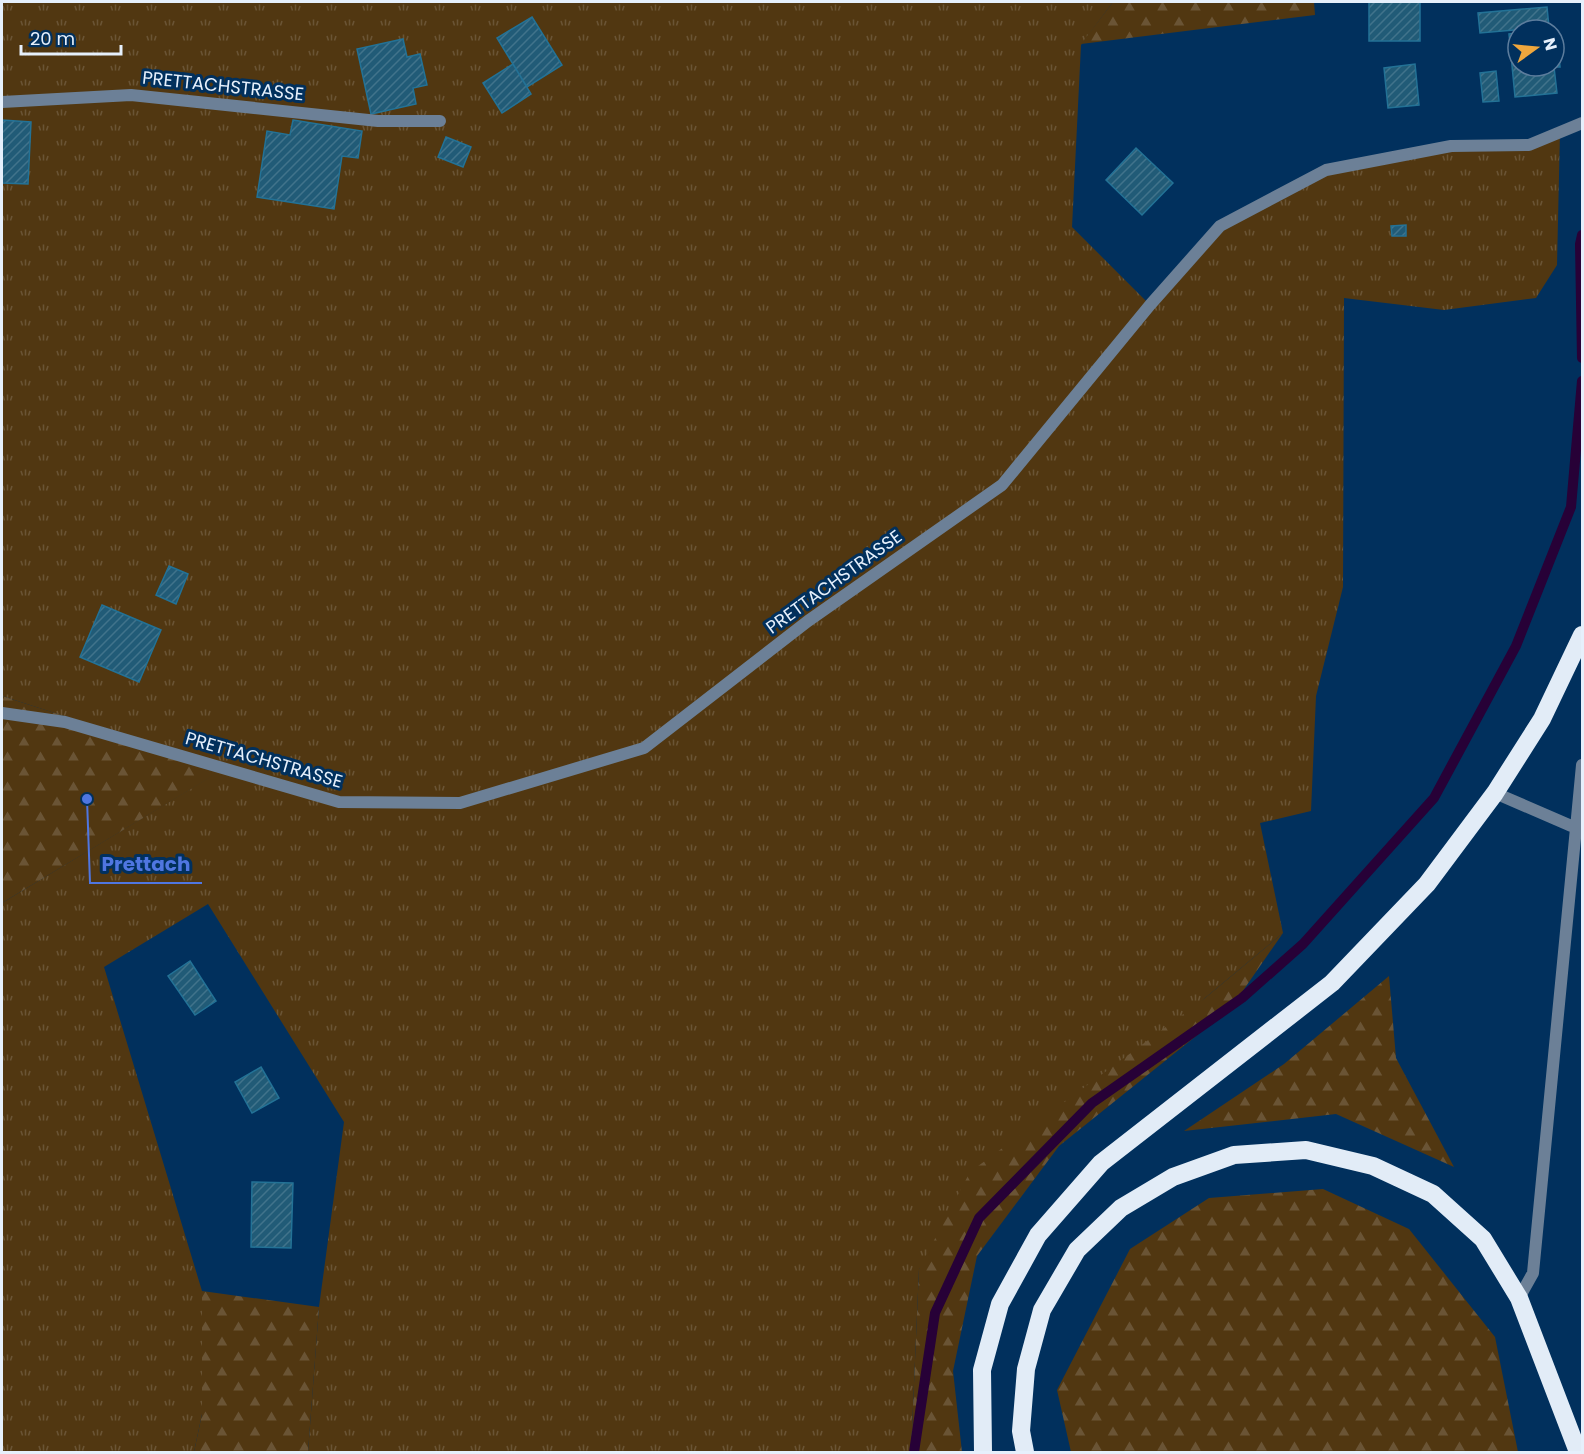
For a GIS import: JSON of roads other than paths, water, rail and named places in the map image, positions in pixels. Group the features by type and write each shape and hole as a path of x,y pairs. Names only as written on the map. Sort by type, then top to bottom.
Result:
{"highway":[{"path":"983,1452 982,1370 1000,1304 1038,1235 1101,1163 1332,983 1427,884 1495,793 1542,719 1582,635"},
{"path":"1025,1452 1021,1431 1026,1369 1042,1310 1077,1250 1121,1208 1173,1177 1234,1155 1306,1150 1373,1166 1432,1194 1483,1239 1519,1298 1579,1452"},
{"path":"1579,1452 1582,1426"}],"lane":[{"name":"PRETTACHSTRASSE","path":"2,102 131,95 378,121 440,121"},
{"name":"PRETTACHSTRASSE","path":"2,713 65,722 339,802 460,803 644,748 808,621 1002,485 1150,305 1220,226 1326,170 1451,146 1529,145 1582,123"},
{"path":"1519,1298 1533,1273 1582,765"},
{"path":"1495,793 1576,828"}],"waterway":[{"path":"1582,235 1580,244 1582,358"},
{"path":"914,1452 935,1313 979,1218 1092,1103 1242,998 1303,944 1434,798 1516,646 1571,507 1582,381"}],"place":[{"name":"Prettach","path":"87,799"}]}
